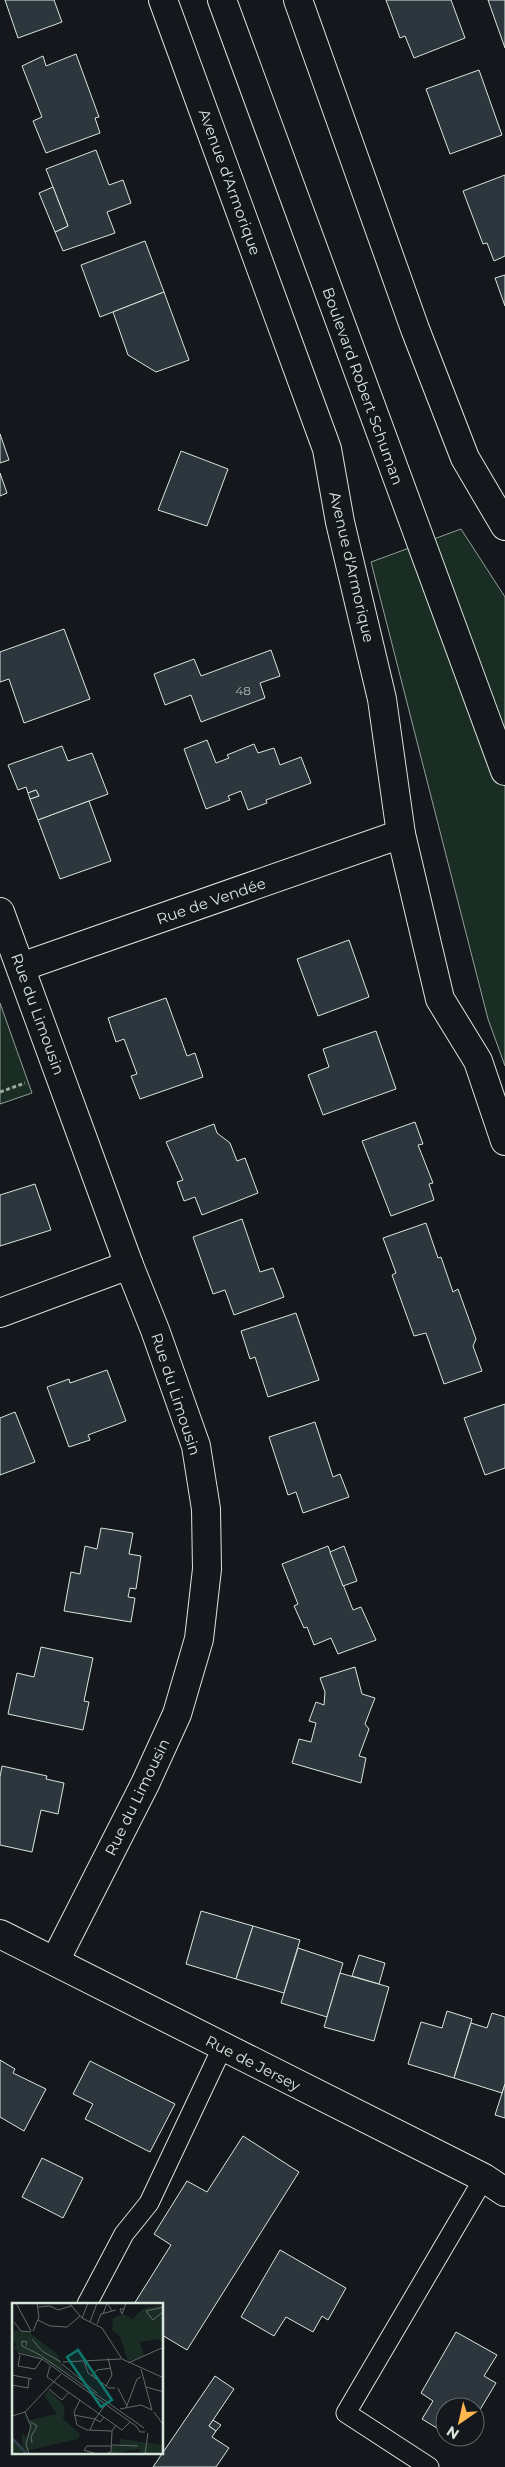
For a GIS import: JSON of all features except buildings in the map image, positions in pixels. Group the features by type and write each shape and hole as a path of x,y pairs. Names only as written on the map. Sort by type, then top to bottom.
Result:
{"street":[{"name":"Avenue d'Armorique","path":"163,0 327,449 340,522 382,699 400,834 440,999 478,1061 505,1141"},
{"name":"Boulevard Robert Schuman","path":"222,0 505,771"},
{"path":"298,0 415,329 465,458 505,526"},
{"name":"Rue de Vendée","path":"21,967 400,834"},
{"name":"Rue du Limousin","path":"0,912 196,1446 206,1510 207,1569 199,1639 177,1714 145,1784 55,1961"},
{"path":"0,1314 129,1265"},
{"name":"Rue de Jersey","path":"0,1934 495,2185"}],"lane":[{"path":"88,2303 124,2234 149,2204 222,2048"},
{"path":"429,2467 346,2413 495,2185"}],"green space":[{"path":"461,529 505,597 505,1066 488,1019 371,562"},
{"path":"0,1003 32,1093 0,1104"}]}
